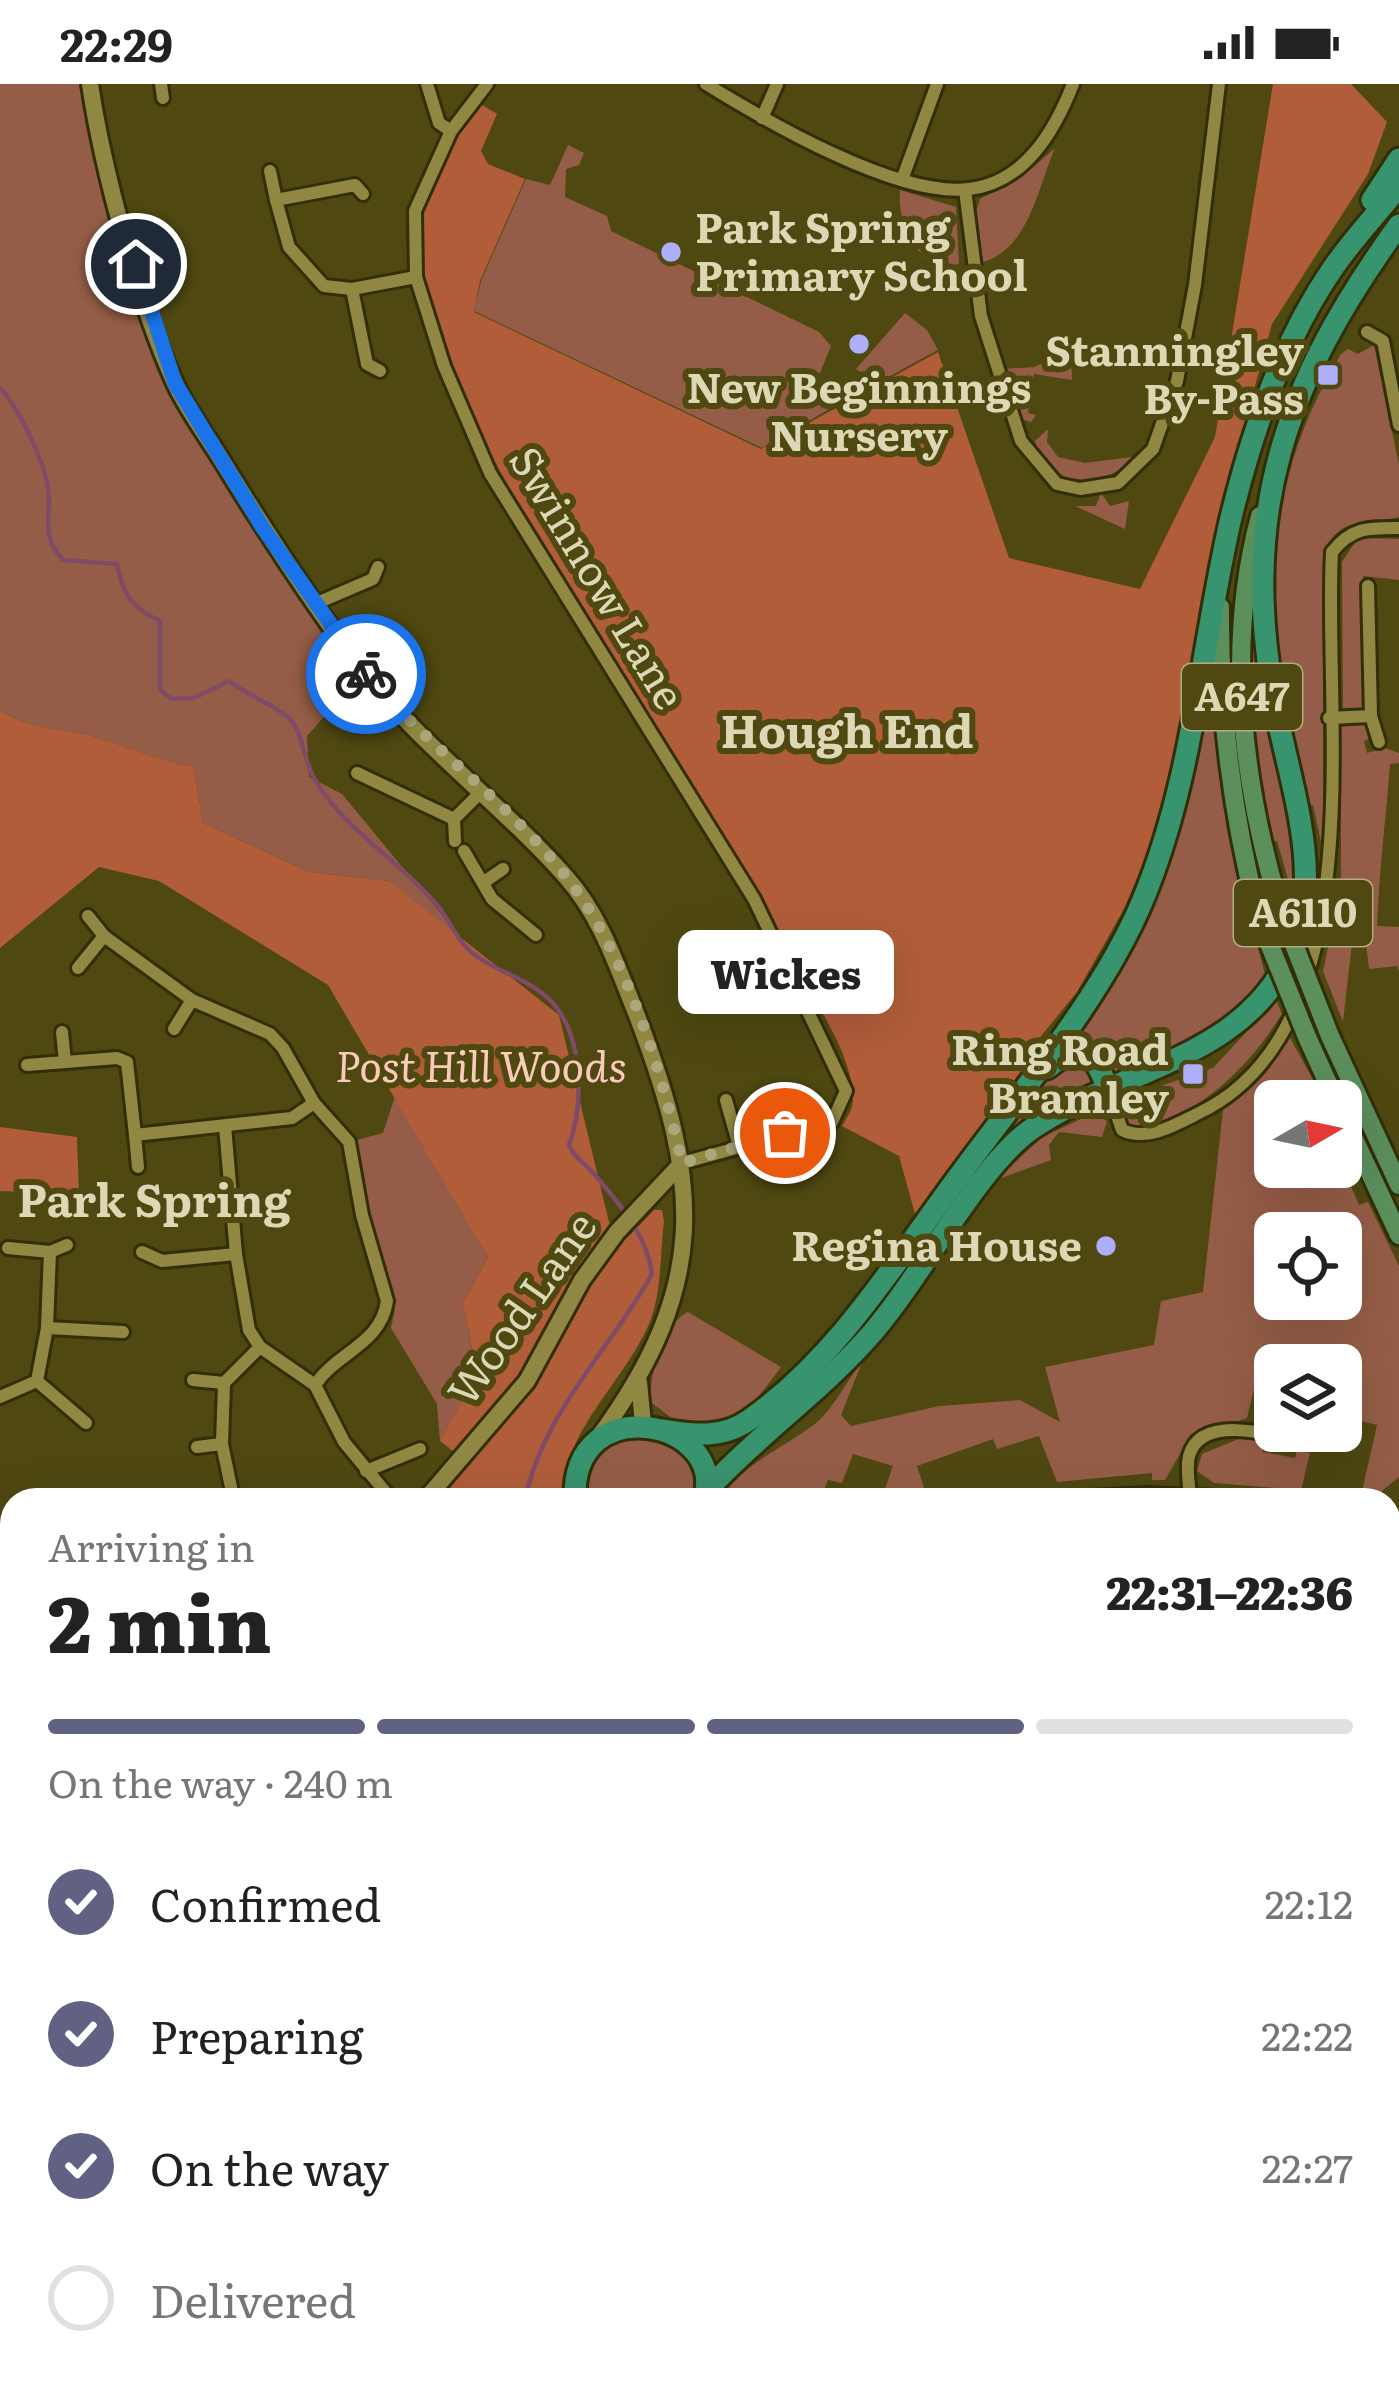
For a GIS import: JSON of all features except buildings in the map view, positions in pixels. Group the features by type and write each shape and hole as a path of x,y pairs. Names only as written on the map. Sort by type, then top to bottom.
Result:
{"highway":[{"name":"A647","path":"1220,577 1262,415 1329,273 1399,159"},
{"name":"A647","path":"1329,273 1399,186"},
{"name":"A647","path":"1269,483 1322,340 1399,225"},
{"name":"A6110","path":"712,1488 866,1340 993,1170 1030,1129 1187,1055 1236,1026 1267,991 1293,949 1307,896 1302,834 1263,642 1269,483"},
{"path":"574,1488 575,1473 595,1442 619,1427 653,1427 699,1436 726,1432 749,1420 825,1350 902,1257 1024,1090 1141,903 1180,780 1220,577"},
{"path":"1024,1090 1071,1050 1093,1058 1108,1089"},
{"name":"A6110","path":"653,1427 692,1450 704,1488"}],"main road":[{"path":"90,84 124,222 175,383 317,603 394,707 569,880 601,928 649,1047 682,1163 687,1216 674,1298 639,1381 595,1442"},
{"name":"A647","path":"1269,483 1244,608 1241,726 1248,787 1280,909 1330,1036 1399,1185"},
{"name":"A647","path":"1220,577 1219,691 1230,789 1258,916 1326,1080"},
{"path":"1362,1156 1399,1234"},
{"name":"Wood Lane","path":"435,1488 527,1381 582,1280 617,1232 682,1163"},
{"path":"640,1209 662,1198 687,1216"},
{"path":"639,1381 653,1427"}],"street":[{"path":"427,84 439,123 451,131"},
{"name":"Swinnow Lane","path":"487,84 451,131 415,212 416,277 444,366 490,473 754,899 846,1091 832,1122 739,1146"},
{"path":"706,84 848,160 964,190 1009,173 1037,152 1055,130 1073,84"},
{"path":"762,118 777,84"},
{"path":"903,177 937,84"},
{"path":"964,190 981,316 1021,441 1039,469 1057,484 1080,489 1118,483 1153,449 1177,381 1196,284 1219,84"},
{"path":"271,171 280,225 305,270 324,286 352,289 416,277"},
{"path":"276,200 355,185 363,194"},
{"path":"352,289 367,364 380,371"},
{"path":"1367,332 1383,341 1399,425"},
{"path":"1108,1089 1122,1130 1136,1137 1159,1131 1205,1111 1249,1075 1285,1029 1326,916 1332,552 1360,528 1399,529"},
{"path":"317,603 373,579 378,567"},
{"path":"1368,586 1371,716 1379,742"},
{"path":"1329,718 1371,716"},
{"path":"357,773 454,819"},
{"path":"454,819 481,792"},
{"path":"454,819 460,846 492,899 536,935"},
{"path":"484,882 502,869"},
{"path":"88,916 104,936 192,1000 270,1034 314,1103 350,1142 362,1215 388,1301 376,1332 328,1366 315,1384"},
{"path":"78,968 104,936"},
{"path":"175,1029 192,1000"},
{"path":"62,1032 64,1062"},
{"path":"27,1065 128,1061 138,1167"},
{"path":"682,1163 739,1146 726,1100"},
{"path":"135,1135 292,1118 314,1103"},
{"path":"225,1126 242,1308 260,1347 315,1384 344,1442 381,1488"},
{"path":"8,1248 50,1252 67,1245"},
{"path":"37,1381 46,1328 50,1252"},
{"path":"142,1252 162,1262 236,1254"},
{"path":"162,1262 165,1279"},
{"path":"46,1328 123,1332"},
{"path":"231,1488 222,1444 224,1383 260,1347"},
{"path":"193,1380 224,1383"},
{"path":"0,1397 37,1381"},
{"path":"37,1381 86,1423"},
{"path":"1190,1488 1189,1454 1197,1444 1254,1428"},
{"path":"197,1447 222,1444"},
{"path":"366,1471 420,1449"}],"shaded area":[{"path":"0,84 90,84 174,383 353,658 330,710 307,736 309,777 342,794 470,949 389,881 309,872 203,823 194,767 92,736 37,726 0,711"},
{"path":"568,145 584,153 579,165 566,169 565,197 607,216 611,231 819,332 831,346 817,380 845,400 762,448 474,311 481,281 526,179 550,185"},
{"path":"1055,148 1022,230 999,255 983,262 976,212 980,199 1022,177"},
{"path":"900,190 956,207 959,264 932,261 913,243 902,217"},
{"path":"905,313 927,330 938,350 877,383 856,369"},
{"path":"1374,345 1399,465 1399,517 1343,529 1328,545 1323,560 1323,851 1313,805 1306,805 1283,685 1276,629 1279,521 1291,467 1311,412 1341,354 1348,349 1358,354"},
{"path":"1071,350 1072,380 1034,374 1028,413 1036,415 1031,422 1022,419 1003,369 1034,367"},
{"path":"1048,429 1047,442 1058,457 1085,463 1139,456 1096,479 1066,477 1053,470 1035,441"},
{"path":"1101,493 1110,506 1129,501 1125,529 1075,506 1096,506"},
{"path":"1358,538 1399,539 1399,580 1363,576 1367,703 1364,710 1343,713 1342,562"},
{"path":"1255,625 1295,835 1297,910 1277,841 1269,841 1259,788 1250,682 1250,628"},
{"path":"1204,711 1211,713 1227,830 1267,982 1214,1031 1111,1080 1061,1047 1128,949 1158,891 1183,815"},
{"path":"1364,724 1372,737 1364,741 1367,753 1385,748 1399,753 1399,763 1390,764 1377,926 1399,927 1399,971 1397,966 1369,969 1366,944 1352,943 1343,1022 1323,971 1341,888 1341,727"},
{"path":"1276,1000 1282,1014 1222,1086 1162,1121 1139,1128 1127,1122 1123,1109 1129,1097 1213,1068"},
{"path":"1290,1038 1313,1080 1258,1080 1263,1076"},
{"path":"1065,1058 1087,1064 1098,1084 1057,1107 816,1380 812,1375 916,1257 992,1147"},
{"path":"1254,1084 1254,1188 1352,1188 1359,1205 1368,1202 1399,1266 1399,1477 1386,1488 1363,1488 1377,1425 1362,1421 1362,1344 1254,1344 1254,1389 1247,1418 1189,1438 1165,1480 1152,1480 1152,1473 1057,1482 1039,1436 997,1449 993,1439 917,1466 924,1488 885,1488 893,1466 853,1454 842,1483 828,1480 825,1488 729,1488 752,1466 823,1417 862,1362 841,1415 851,1426 939,1406 1020,1400 1060,1422 1045,1367 1154,1345 1161,1301 1203,1292 1223,1110"},
{"path":"396,1093 488,1257 462,1305 471,1346 470,1376 440,1441 437,1404 391,1328 395,1309 387,1301 349,1142 383,1133"},
{"path":"1092,1114 1107,1121 1102,1137 1059,1132 1049,1145 1051,1160 996,1180 1042,1137"},
{"path":"688,1312 781,1367 741,1412 718,1422 682,1426 652,1403 651,1392 665,1339"},
{"path":"645,1432 668,1445 689,1465 694,1488 587,1488 601,1453"},
{"path":"1241,1438 1254,1440 1254,1452 1295,1458 1296,1452 1310,1453 1301,1488 1214,1483 1197,1471 1202,1454"}],"green space":[{"path":"1273,84 1351,84 1387,122 1368,174 1272,324 1218,520 1196,689 1154,839 1124,909 1077,992 1037,1041 1015,1085 917,1221 899,1156 842,1126 852,1105 852,1083 831,1028 697,793 550,558 468,409 439,337 421,271 425,200 444,157 482,105 497,114 481,151 488,164 525,179 480,281 474,312 761,449 938,352 1009,558 1140,589 1215,437"},
{"name":"Post Hill Woods","path":"0,711 37,726 92,736 194,767 203,823 309,872 389,881 559,1015 609,1222 627,1238 654,1210 662,1210 664,1221 649,1324 582,1430 564,1488 435,1488 459,1456 440,1441 470,1376 471,1345 462,1305 488,1257 328,985 159,881 99,867 0,948"},
{"path":"0,1127 77,1137 79,1194 0,1191"}],"waterway":[{"path":"0,388 39,456 48,486 52,545 63,560 117,564 130,599 160,621 160,690 172,699 194,698 229,681 286,715 298,732 314,778 340,813 421,888 468,949 539,991 567,1025 578,1077 577,1113 569,1145 630,1220 652,1274 562,1410 528,1488"}],"way so far":[{"path":"366,674 569,880 601,928 649,1047 682,1163 785,1133"}],"place":[{"name":"Park Spring Primary School","path":"671,252"},
{"name":"New Beginnings Nursery","path":"859,344"},
{"name":"Stanningley By-Pass","path":"1328,375"},
{"name":"Ring Road Bramley","path":"1193,1074"},
{"name":"Wickes","path":"785,1133"},
{"name":"Regina House","path":"1106,1246"}],"district":[{"name":"Hough End","path":"847,732"},
{"name":"Park Spring","path":"154,1201"}],"route":[{"path":"136,264 175,383 263,528 366,674"}]}
